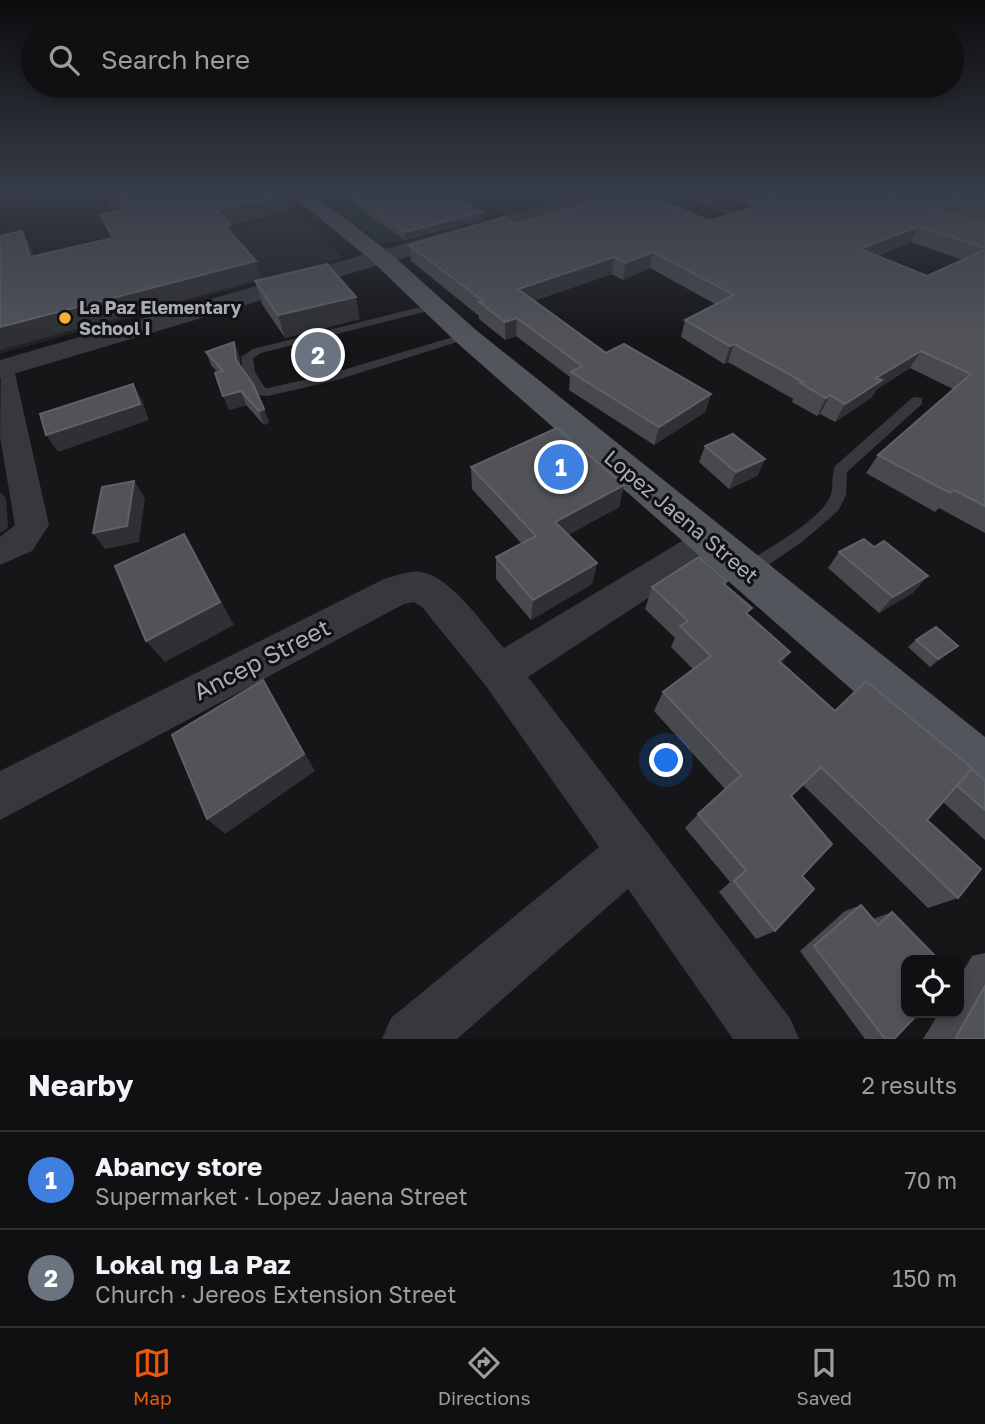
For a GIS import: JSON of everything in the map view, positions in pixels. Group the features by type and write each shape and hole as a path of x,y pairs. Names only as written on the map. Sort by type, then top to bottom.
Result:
{"main road":[{"name":"Lopez Jaena Street","path":"360,240 436,306 466,336 984,768"}],"street":[{"path":"0,551 28,536 32,525 7,436 0,369 441,240"},
{"path":"500,673 709,541"},
{"name":"Ancep Street","path":"0,796 397,590 419,586 435,596 500,673 769,1039"},
{"path":"412,1039 630,853"}],"lane":[{"path":"436,306 257,351 247,357 249,372 261,392 268,392 333,377 466,336"},
{"path":"746,571 787,545 829,509 838,500 840,470 917,401"}],"shaded area":[{"name":"La Paz Elementary School I","path":"182,240 325,240 343,258 0,354 0,282"},
{"path":"376,240 406,240 406,241 379,243"}],"building":[{"path":"0,240 25,240 30,257 102,240 238,240 256,261 0,327"},
{"path":"424,240 882,240 860,249 927,276 985,250 985,506 954,490 950,493 878,455 971,374 921,351 876,378 882,380 845,404 830,395 826,398 800,383 803,382 685,320 734,295 653,252 625,263 614,257 518,289 606,353 624,344 711,394 659,427 571,372 582,366 517,318 505,322 479,302 483,301 409,245"},
{"path":"962,240 985,240 985,248"},
{"path":"327,264 356,297 278,315 255,281"},
{"path":"234,342 236,360 253,384 264,409 259,411 241,391 223,396 215,373 223,371 206,352"},
{"path":"133,384 140,404 46,435 40,414"},
{"path":"557,428 624,485 555,522 597,563 533,600 496,557 536,536 471,467"},
{"path":"733,434 765,459 736,472 705,446"},
{"path":"134,481 127,526 93,533 102,487"},
{"path":"184,534 220,602 146,641 115,566"},
{"path":"864,539 874,547 884,541 928,576 893,597 839,552"},
{"path":"699,557 727,581 724,584 752,608 746,613 790,652 779,661 835,711 866,681 972,768 927,820 981,869 958,898 821,767 791,796 832,844 802,876 814,889 775,931 734,881 746,870 698,814 741,775 663,692 711,656 680,626 688,621 652,587"},
{"path":"936,627 958,646 938,659 916,640"},
{"path":"263,680 304,754 207,819 172,735"},
{"path":"971,769 985,780 985,810 957,786"},
{"path":"861,905 878,925 892,912 934,955 901,955 901,1018 914,1018 894,1039 885,1039 814,946"},
{"path":"985,986 985,1039 955,1039"}],"place":[{"name":"La Paz Elementary School I","path":"65,318"},
{"name":"Lokal ng La Paz","path":"318,355"},
{"name":"Abancy store","path":"561,467"}]}
